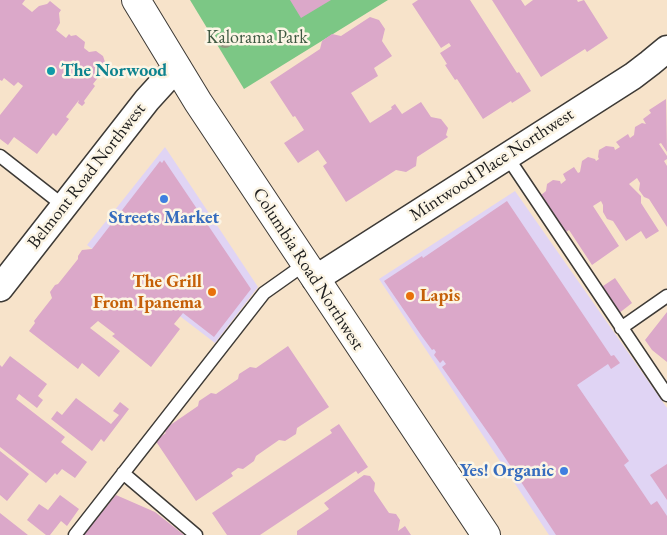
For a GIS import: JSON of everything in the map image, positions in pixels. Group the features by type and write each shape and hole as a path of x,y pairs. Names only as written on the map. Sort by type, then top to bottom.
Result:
{"main road":[{"name":"Columbia Road Northwest","path":"136,0 198,102 486,535"}],"street":[{"name":"Mintwood Place Northwest","path":"310,271 506,155 633,76 650,64 667,48"},
{"name":"Belmont Road Northwest","path":"0,288 147,100 177,67"}],"lane":[{"path":"506,155 667,396"},
{"path":"0,156 64,206"},
{"path":"75,535 264,293 310,271"},
{"path":"621,328 667,296"},
{"path":"123,473 196,535"}],"shaded area":[{"path":"165,147 258,287 215,343 87,245"},
{"path":"515,191 667,408 667,535 549,535 379,279"}],"green space":[{"name":"Kalorama Park","path":"190,0 388,0 244,89"}],"building":[{"name":"The Norwood","path":"0,0 25,0 22,4 32,12 50,1 61,10 59,13 60,23 56,30 66,38 69,34 71,36 76,35 85,42 84,48 89,52 96,51 103,56 108,65 93,84 95,86 84,101 85,103 82,106 78,103 79,100 66,117 69,119 56,136 53,133 37,154 14,137 8,145 0,139 0,115 23,86 18,82 14,86 4,78 2,81 0,80"},
{"path":"290,0 331,0 301,18"},
{"path":"418,0 470,0 517,73 519,72 531,91 483,119 457,79 455,80 445,65 447,64 440,53 451,46 449,43 441,48 412,4"},
{"path":"492,0 521,0 525,6 533,0 577,0 578,2 584,0 608,38 587,52 585,49 541,77"},
{"path":"370,17 379,20 385,29 382,41 392,56 374,68 378,76 351,93 370,123 392,109 391,107 395,104 402,114 421,102 431,117 441,119 448,128 446,135 448,137 417,157 416,166 406,172 396,170 346,202 323,166 327,163 318,150 298,163 284,143 304,130 270,82 320,49 322,41 332,34 341,36"},
{"path":"666,99 667,152 661,143 659,144 667,156 667,159 664,161 667,166 667,227 649,199 644,197 639,190 640,183 637,178 629,184 641,196 641,203 659,231 646,239 641,231 626,241 613,221 607,219 603,212 601,201 593,206 619,246 592,265 569,230 566,232 541,195 546,191 547,184 553,180 560,181 561,184 566,180 563,174 574,167 578,173 580,172 582,161 588,157 596,161 599,159 599,150 606,146 614,147 615,150 620,147 616,142 628,134 630,138 634,135 635,127 642,123 646,124 643,119 651,113 649,110"},
{"path":"164,160 251,289 214,337 183,313 174,324 180,329 151,367 112,336 115,334 98,321 90,328 120,351 99,377 82,363 78,369 29,331 35,323 34,321 52,298 50,292 78,259 82,250 92,249 160,161 162,163"},
{"path":"507,201 611,356 614,355 620,363 611,369 608,364 577,385 629,461 624,465 651,505 657,501 667,516 667,535 556,535 442,367 446,364 443,360 440,363 434,355 436,352 434,349 432,350 384,281 422,256 423,258"},
{"path":"615,278 632,303 618,314 600,288"},
{"path":"667,312 667,362 652,350 645,340"},
{"path":"288,346 329,407 297,428 296,434 285,441 279,440 256,456 254,461 243,469 238,468 231,473 233,476 196,501 155,440 166,433 163,430 198,406 199,401 211,393 216,394 238,379 239,374 250,367 256,368"},
{"path":"10,356 47,384 38,396 43,400 37,408 19,394 16,399 65,437 61,442 87,462 75,478 62,469 57,475 55,473 46,483 0,447 0,365 2,367"},
{"path":"76,398 111,424 119,415 113,411 120,402 129,409 104,442 101,439 92,451 51,419 57,411 62,415"},
{"path":"339,424 368,467 358,474 356,471 260,535 227,535 212,513 332,433 330,430"},
{"path":"0,451 29,474 7,501 0,495"},
{"path":"667,464 667,500 650,475"},
{"path":"364,475 370,476 375,483 374,491 389,513 396,514 400,520 398,531 405,526 411,535 297,535 297,531 329,509 324,503"},
{"path":"60,495 79,509 67,526 61,521 50,535 46,535 27,520 39,504 48,510"},
{"path":"116,495 155,512 184,535 83,535"},
{"path":"0,513 28,535 0,535"}],"place":[{"name":"The Norwood","path":"51,71"},
{"name":"Streets Market","path":"164,199"},
{"name":"The Grill From Ipanema","path":"212,292"},
{"name":"Lapis","path":"410,296"},
{"name":"Yes! Organic","path":"564,471"}]}
